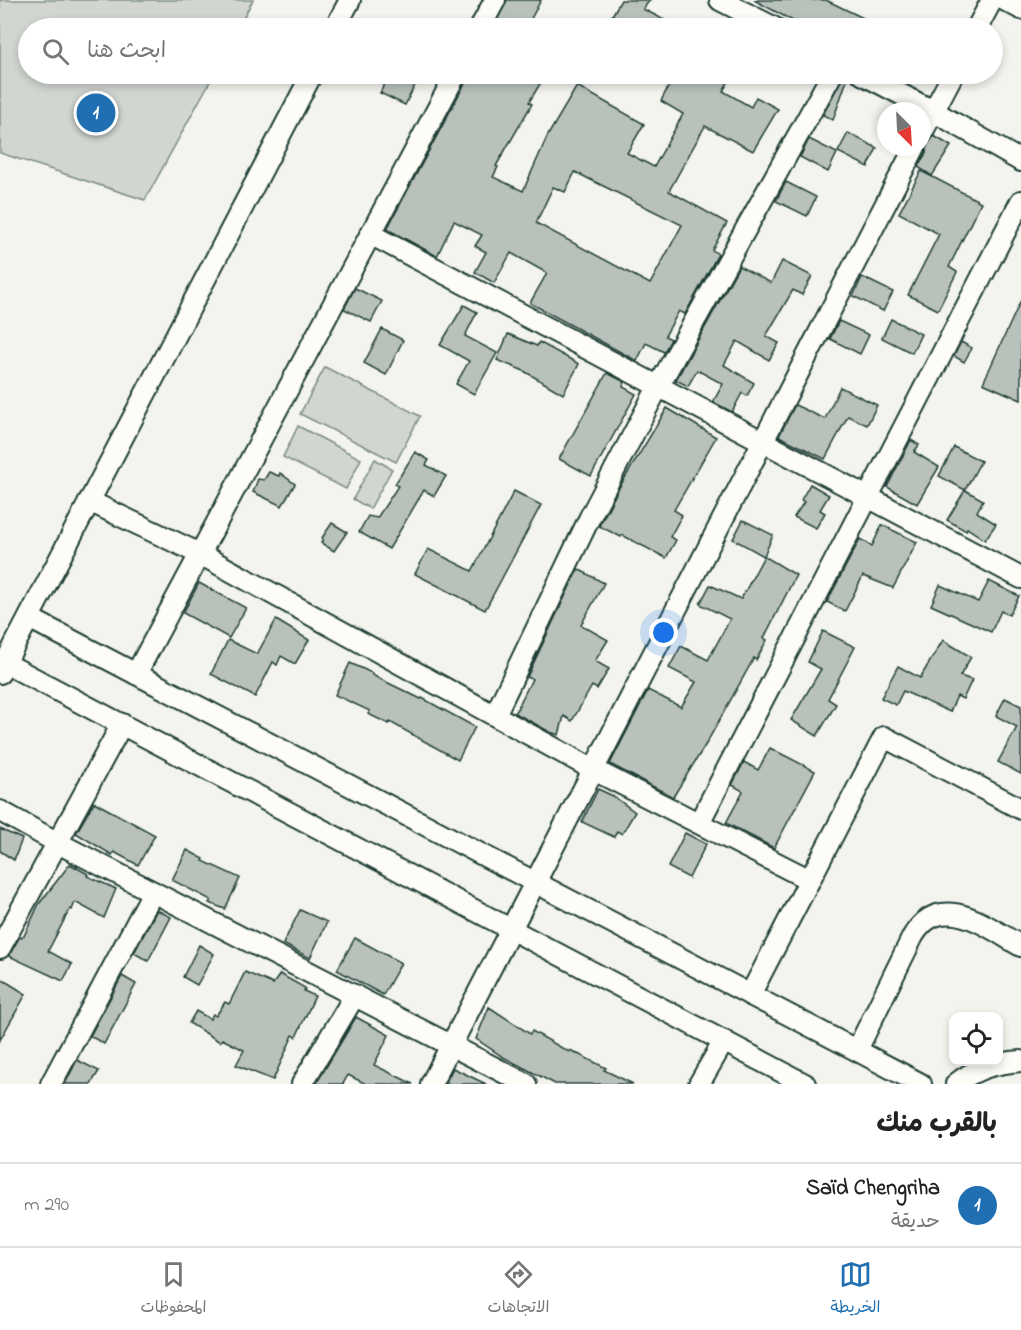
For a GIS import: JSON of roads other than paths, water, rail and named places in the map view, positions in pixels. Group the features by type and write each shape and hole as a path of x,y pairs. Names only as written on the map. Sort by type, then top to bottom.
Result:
{"street":[{"path":"340,18 350,0"},
{"path":"485,18 495,0"},
{"path":"720,0 755,18"},
{"path":"982,18 992,0"},
{"path":"1004,0 1021,9"},
{"path":"307,84 3,668 122,724 806,1084"},
{"path":"136,674 451,84"},
{"path":"495,715 589,519 658,387 826,84"},
{"path":"881,84 1021,161"},
{"path":"931,115 948,84"},
{"path":"431,1084 910,156"},
{"path":"699,823 1021,201"},
{"path":"370,234 1021,578"},
{"path":"89,501 200,554 594,770 810,880"},
{"path":"29,618 921,1084"},
{"path":"0,948 122,724"},
{"path":"750,995 885,737 1021,809"},
{"path":"0,811 526,1084"},
{"path":"51,1084 153,892"},
{"path":"857,1050 917,928 929,919 945,913 961,915 1021,946"},
{"path":"302,1084 355,995"},
{"path":"699,1084 724,1041"},
{"path":"956,1084 965,1076 992,1064 1021,1061"}],"place":[{"name":"Saïd Chengriha","path":"96,113"}]}
